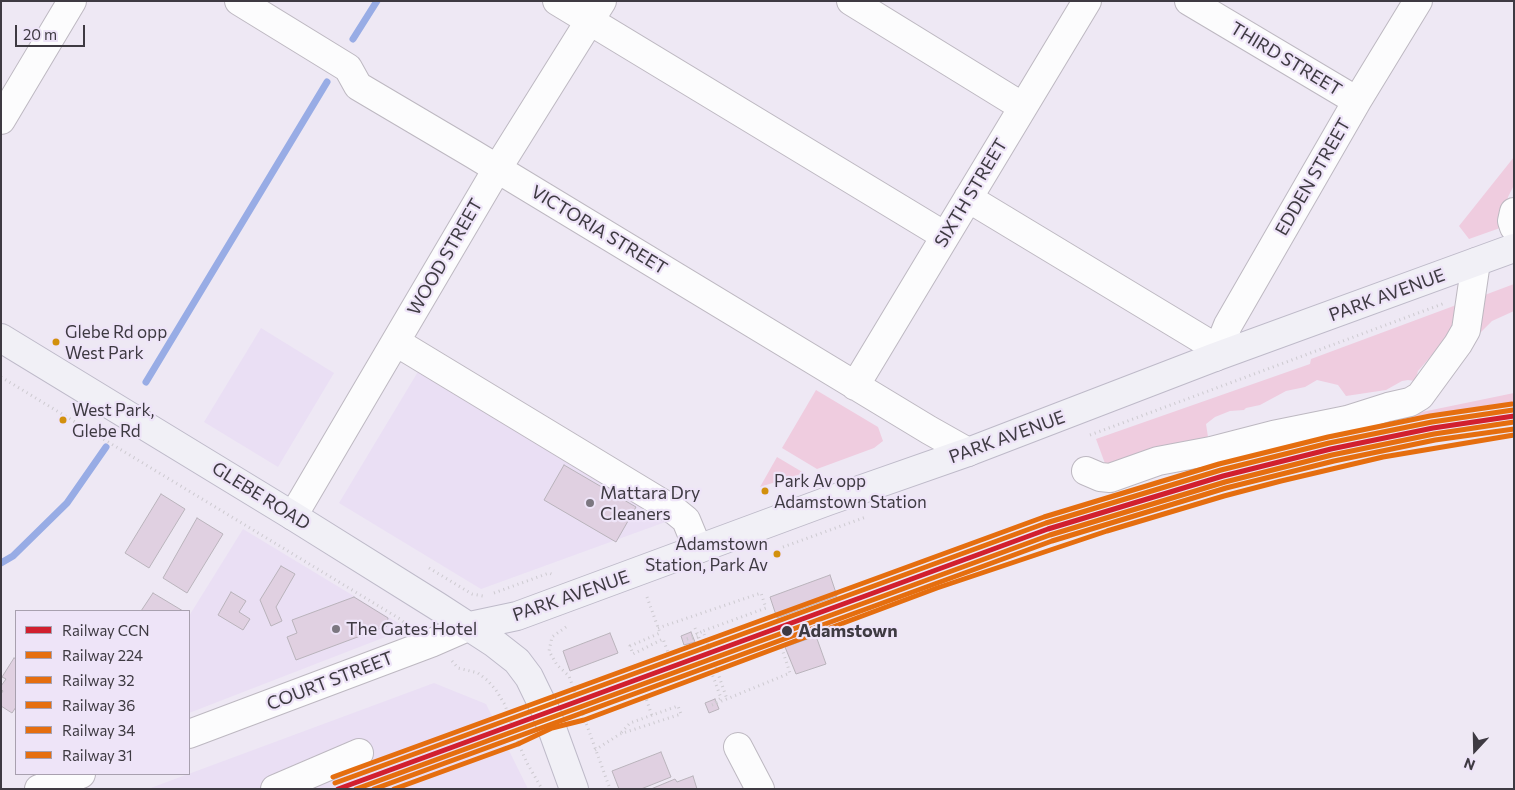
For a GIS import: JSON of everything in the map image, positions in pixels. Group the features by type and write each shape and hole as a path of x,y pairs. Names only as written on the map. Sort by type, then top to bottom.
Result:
{"main road":[{"name":"PARK AVENUE","path":"470,626 517,616 968,452 1216,353 1514,248"},
{"name":"GLEBE ROAD","path":"1,338 470,626 517,661 529,677 546,712 574,789"}],"street":[{"path":"1,120 72,1"},
{"name":"VICTORIA STREET","path":"238,1 348,68 358,86 497,168 855,386 968,452"},
{"path":"557,1 595,12 945,236"},
{"path":"851,1 1023,107"},
{"name":"SIXTH STREET","path":"855,386 1087,1"},
{"name":"THIRD STREET","path":"1189,1 1357,101"},
{"name":"EDDEN STREET","path":"1216,353 1228,325 1357,101 1418,1"},
{"name":"WOOD STREET","path":"293,516 497,168 595,12"},
{"path":"968,198 1216,353"},
{"path":"1514,212 1512,221 1514,227"},
{"path":"1086,471 1100,477 1110,478 1158,461 1347,420 1410,402 1420,396 1466,330 1476,262"},
{"path":"396,342 675,511 686,520 698,550"},
{"name":"COURT STREET","path":"190,734 431,644 470,626"},
{"path":"738,747 760,789"},
{"path":"275,789 359,753"},
{"path":"39,789 78,775"}],"path":[{"path":"1083,438 1472,293"},
{"path":"1,377 395,616 408,626"},
{"path":"775,550 868,516"},
{"path":"494,593 549,573"},
{"path":"658,628 761,592 766,608 687,638 699,637"},
{"path":"472,594 484,596"},
{"path":"652,595 647,597 660,633 630,646 633,654 663,640 671,660"},
{"path":"574,624 564,628 552,637 548,651 556,665 569,676 610,789"},
{"path":"695,628 703,648"},
{"path":"703,631 727,699"},
{"path":"546,632 552,637"},
{"path":"711,671 721,698 712,705 790,673 781,646"},
{"path":"456,664 458,668 478,673 496,690 505,705 527,763 542,789"},
{"path":"645,695 652,716"},
{"path":"595,750 620,734 681,714 678,706 630,723 620,734"}],"shaded area":[{"path":"1514,157 1514,185 1508,197 1500,228 1469,239 1459,226"},
{"path":"1514,284 1514,311 1492,321 1479,334 1476,332 1482,296"},
{"path":"1459,304 1458,321 1436,352 1418,371 1415,381 1402,381 1386,390 1346,396 1338,385 1317,380 1305,387 1286,391 1260,405 1244,410 1230,411 1215,417 1206,424 1208,437 1107,469 1096,439 1310,364 1311,359"},
{"path":"261,328 334,373 278,467 204,422"},
{"path":"419,370 668,521 481,589 339,503"},
{"path":"816,390 878,427 883,441 874,448 817,469 782,448"},
{"path":"1514,393 1514,404 1373,429 1299,445 1296,438"},
{"path":"777,457 804,473 760,487"},
{"path":"243,529 400,624 393,634 190,713 190,614"},
{"path":"434,683 486,704 528,789 148,789"}],"building":[{"name":"Mattara Dry Cleaners","path":"564,465 636,507 616,542 544,500"},
{"path":"161,494 185,509 149,568 125,553"},
{"path":"197,518 223,534 187,593 163,578"},
{"path":"281,566 295,574 276,607 282,621 271,626 260,600"},
{"name":"Adamstown","path":"830,575 837,596 777,618 770,597"},
{"path":"231,592 246,601 239,612 250,619 243,630 218,615"},
{"path":"153,593 181,610 142,610"},
{"name":"The Gates Hotel","path":"354,597 388,618 387,626 296,660 287,637 297,633 292,620"},
{"path":"691,632 695,642 684,645 681,636"},
{"path":"610,633 618,653 570,671 563,651"},
{"path":"816,636 826,664 796,674 785,647"},
{"path":"15,658 15,708 12,713 1,706 1,694 3,691 1,686 6,679 2,677"},
{"path":"715,699 719,709 709,713 705,703"},
{"path":"661,752 671,777 641,789 619,789 612,771"},
{"path":"693,776 697,789 651,789 675,779 677,782"}],"waterway":[{"path":"353,39 377,1"},
{"path":"146,382 327,82"},
{"path":"1,563 13,556 67,503 106,447"}],"rail line":[{"name":"34","path":"333,777 1044,517 1219,464 1328,437 1430,416 1512,404"},
{"name":"32","path":"335,783 1046,523 1221,470 1329,443 1432,422 1513,410"},
{"name":"CCN","path":"338,789 1048,529 1223,476 1331,449 1433,428 1514,416"},
{"name":"224","path":"356,789 1050,535 1225,482 1332,455 1434,434 1514,422"},
{"name":"36","path":"374,789 1052,541 1226,488 1334,461 1435,440 1514,429"},
{"name":"31","path":"394,789 518,744 552,728 584,720 937,588 1107,531 1281,481 1383,457 1514,435"}],"place":[{"name":"Glebe Rd opp West Park","path":"56,342"},
{"name":"West Park, Glebe Rd","path":"63,420"},
{"name":"Park Av opp Adamstown Station","path":"765,491"},
{"name":"Mattara Dry Cleaners","path":"590,503"},
{"name":"Adamstown Station, Park Av","path":"777,554"},
{"name":"The Gates Hotel","path":"336,629"},
{"name":"Adamstown","path":"787,631"}]}
